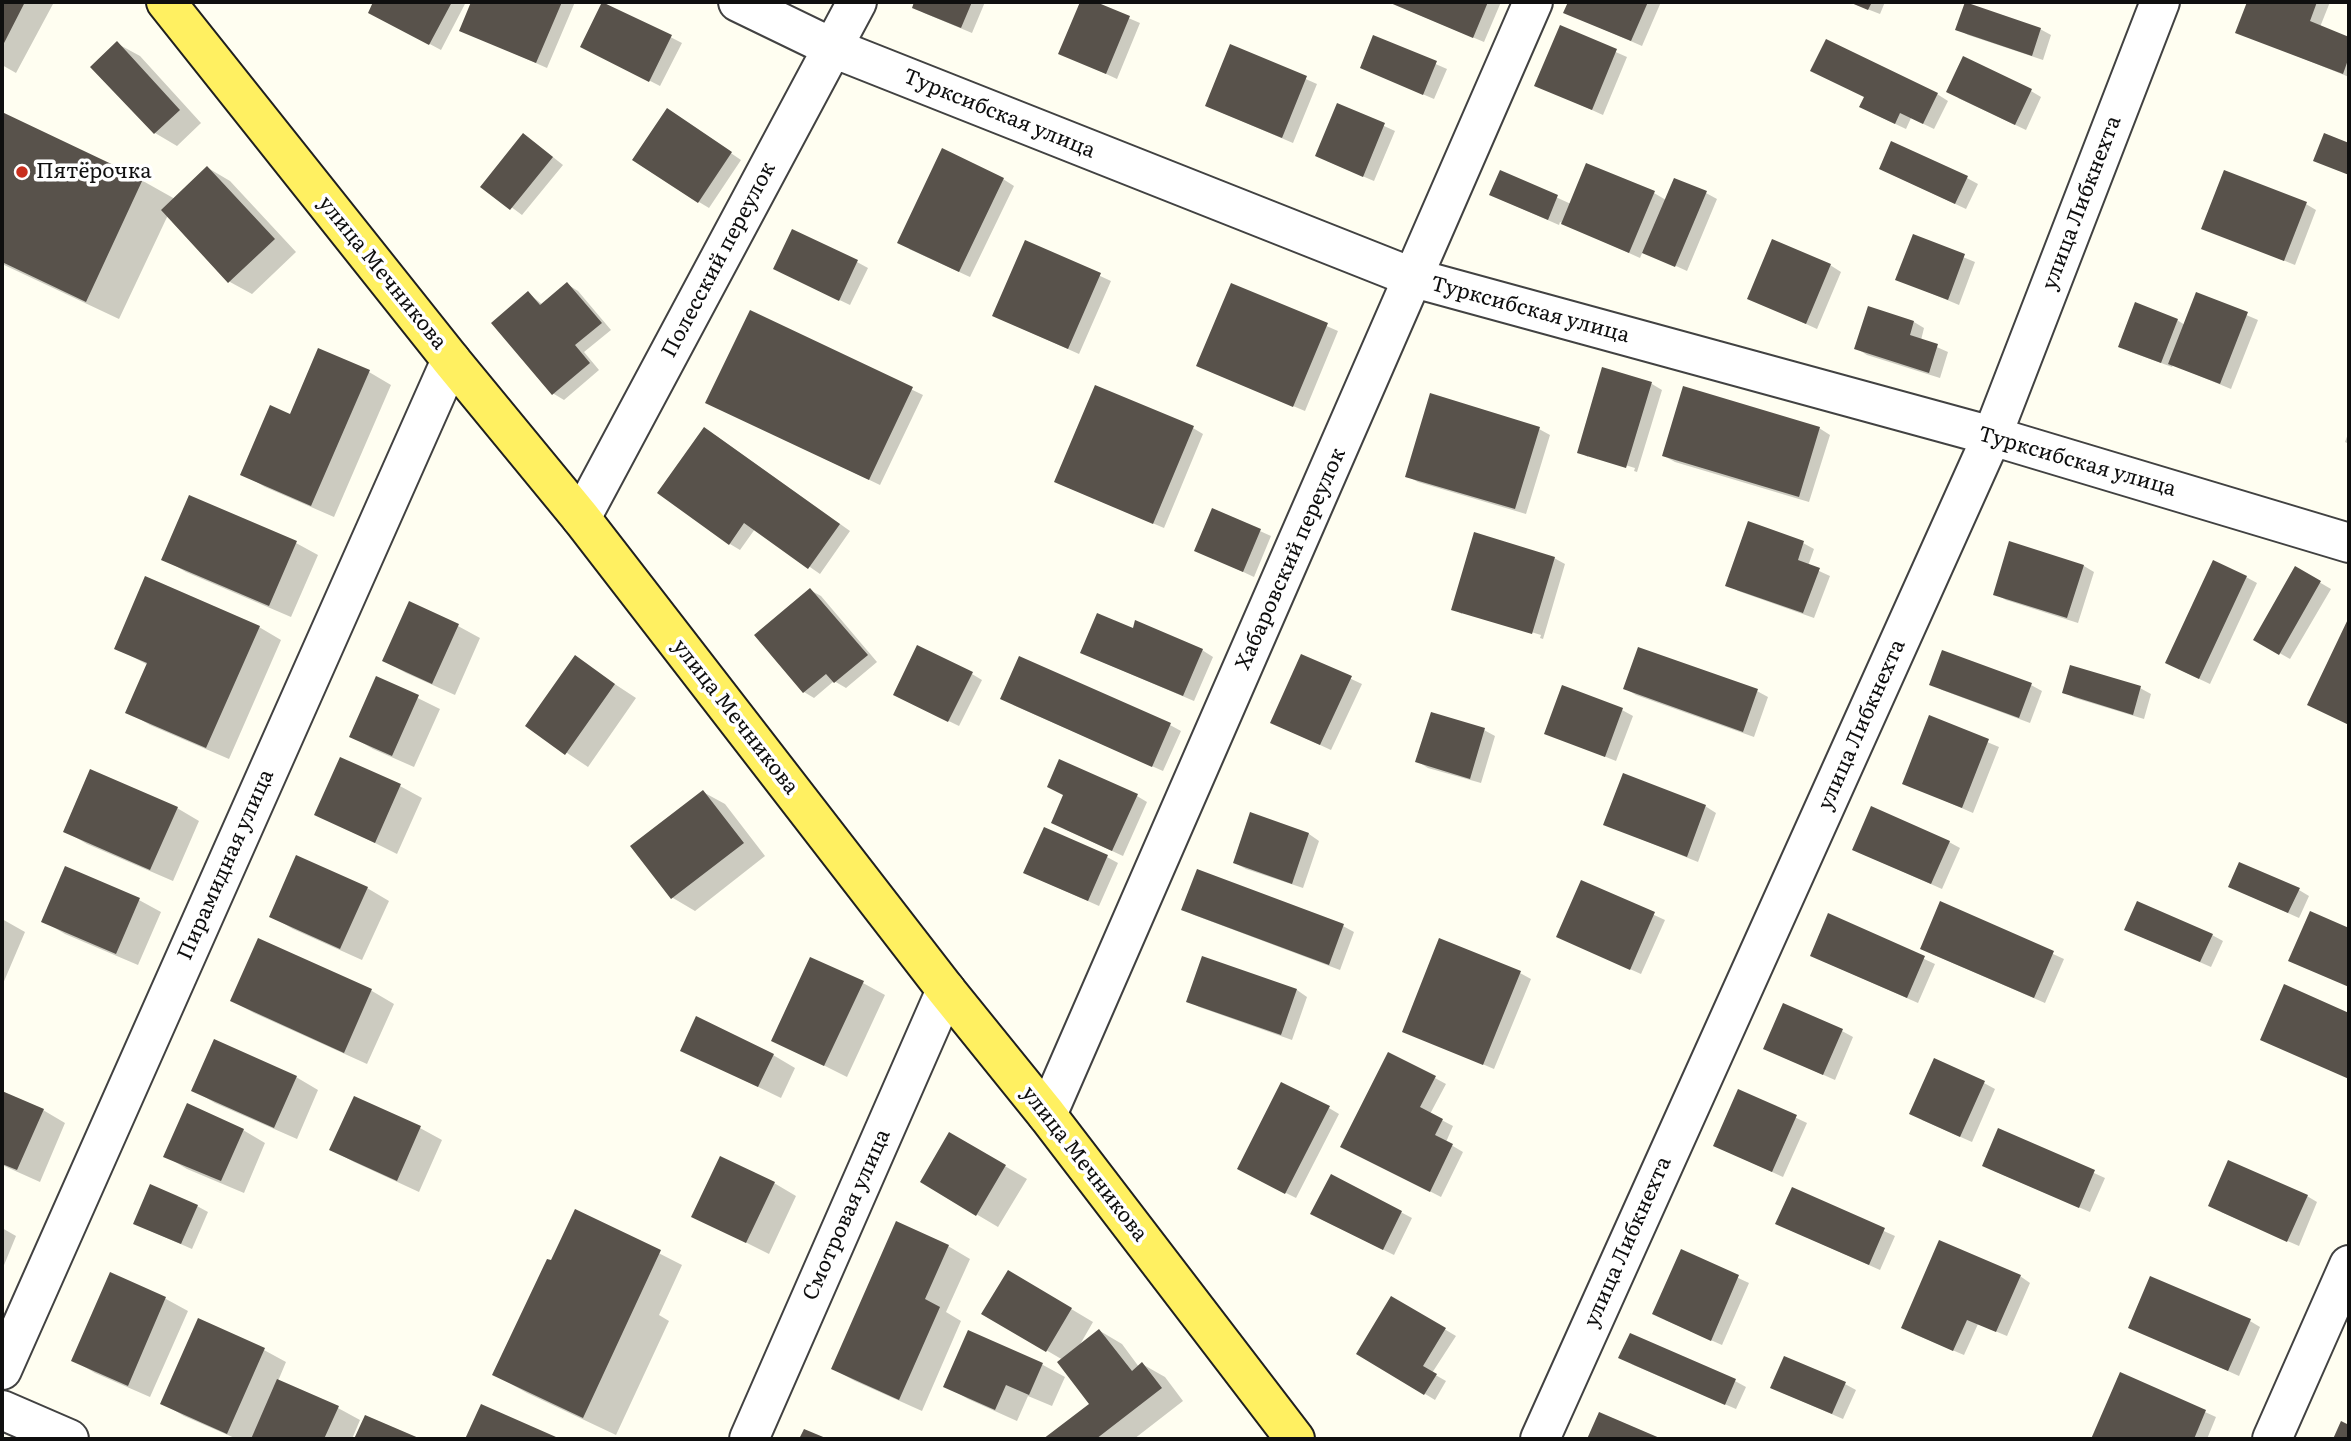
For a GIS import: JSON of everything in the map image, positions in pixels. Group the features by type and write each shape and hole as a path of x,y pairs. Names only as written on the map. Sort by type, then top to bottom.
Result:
{"main road":[{"name":"улица Мечникова","path":"166,2 451,360 581,518 1296,1439"}],"street":[{"name":"Турксибская улица","path":"738,2 833,48 1414,278 1992,436 2349,543"},
{"name":"Полесский переулок","path":"581,518 857,2"},
{"name":"Хабаровский переулок","path":"1047,1115 1533,2"},
{"name":"улица Либкнехта","path":"1540,1439 1992,436 2160,2"},
{"name":"Пирамидная улица","path":"2,1370 451,360"},
{"name":"Смотровая улица","path":"749,1439 946,990"},
{"path":"2272,1439 2349,1265"},
{"path":"2,1410 69,1439"}],"building":[{"path":"2,2 25,2 2,47"},
{"path":"373,2 452,2 429,45 368,13"},
{"path":"471,2 562,2 536,63 459,31"},
{"path":"602,2 672,35 649,82 580,47"},
{"path":"914,2 972,2 961,28 912,8"},
{"path":"1080,2 1096,2 1130,16 1106,74 1058,54"},
{"path":"1388,2 1488,2 1473,38"},
{"path":"1568,2 1648,2 1631,41 1563,13"},
{"path":"1849,2 1872,2 1868,10"},
{"path":"1965,2 2041,28 2032,56 1955,30"},
{"path":"2247,2 2317,2 2310,21 2349,37 2349,57 2343,74 2235,33"},
{"path":"1560,25 1617,49 1592,110 1534,86"},
{"path":"1373,35 1437,61 1423,95 1360,68"},
{"path":"1826,39 1938,93 1923,124 1900,113 1895,124 1859,107 1864,97 1810,71"},
{"path":"117,41 180,110 154,134 90,67"},
{"path":"1230,44 1307,76 1282,138 1205,106"},
{"path":"1963,56 2032,89 2015,125 1946,92"},
{"path":"1337,103 1385,123 1363,177 1315,156"},
{"path":"667,108 732,152 698,203 632,160"},
{"path":"2,112 143,179 86,302 2,262"},
{"path":"523,133 553,157 510,210 480,187"},
{"path":"2324,133 2349,143 2349,175 2313,161"},
{"path":"1891,141 1968,176 1955,204 1879,169"},
{"path":"942,148 1004,178 959,272 897,243"},
{"path":"1586,163 1655,191 1629,253 1561,224"},
{"path":"207,166 275,239 228,283 161,210"},
{"path":"1500,170 1558,195 1548,220 1489,195"},
{"path":"2224,170 2307,202 2284,261 2201,229"},
{"path":"1674,178 1707,191 1675,267 1642,253"},
{"path":"792,229 858,260 839,301 773,269"},
{"path":"1913,234 1965,254 1948,300 1895,280"},
{"path":"1772,239 1831,264 1806,324 1747,299"},
{"path":"1025,240 1101,273 1068,349 992,316"},
{"path":"567,282 602,323 575,345 590,363 552,395 491,323 528,291 540,305"},
{"path":"1231,283 1328,323 1293,407 1196,366"},
{"path":"2196,292 2248,312 2220,384 2168,364"},
{"path":"2135,302 2178,319 2161,363 2118,347"},
{"path":"1868,306 1914,321 1910,335 1938,344 1929,373 1854,349"},
{"path":"750,310 913,387 869,480 705,403"},
{"path":"318,348 370,370 311,506 240,475 270,405 290,414"},
{"path":"1602,367 1652,382 1626,468 1577,453"},
{"path":"1095,385 1194,426 1153,524 1054,482"},
{"path":"1683,386 1820,427 1799,497 1662,456"},
{"path":"1430,393 1540,427 1515,509 1405,477"},
{"path":"704,427 840,524 808,569 744,523 729,545 657,493"},
{"path":"189,495 297,541 269,606 161,560"},
{"path":"1212,508 1261,529 1243,572 1194,551"},
{"path":"1748,521 1804,541 1798,560 1820,568 1803,613 1725,586"},
{"path":"1474,532 1555,557 1532,634 1451,610"},
{"path":"2009,541 2084,565 2067,618 1993,595"},
{"path":"2213,560 2247,576 2199,679 2165,663"},
{"path":"2295,566 2321,581 2279,655 2253,640"},
{"path":"145,576 260,626 206,748 125,713 147,663 114,649"},
{"path":"810,588 868,655 834,683 826,674 803,693 754,635"},
{"path":"409,601 459,624 432,684 382,661"},
{"path":"1097,613 1133,628 1135,620 1203,649 1183,696 1080,653"},
{"path":"2349,617 2349,725 2307,705"},
{"path":"917,645 973,672 948,722 893,695"},
{"path":"1638,647 1758,689 1743,732 1623,689"},
{"path":"1942,650 2032,683 2019,718 1929,685"},
{"path":"1301,654 1352,676 1320,745 1270,723"},
{"path":"575,655 615,684 565,755 525,726"},
{"path":"1019,656 1171,723 1152,767 1000,699"},
{"path":"2070,665 2141,686 2133,715 2062,693"},
{"path":"376,676 419,695 392,756 349,737"},
{"path":"1562,685 1623,708 1605,757 1544,734"},
{"path":"1431,712 1485,728 1470,779 1415,762"},
{"path":"1929,715 1989,739 1962,808 1902,784"},
{"path":"340,757 401,784 375,843 314,815"},
{"path":"1059,759 1138,794 1112,851 1051,823 1063,795 1047,787"},
{"path":"90,769 178,807 150,870 63,832"},
{"path":"1623,773 1706,805 1687,857 1603,825"},
{"path":"703,790 744,843 671,899 630,846"},
{"path":"1871,806 1950,841 1931,884 1852,850"},
{"path":"1250,812 1309,833 1292,884 1233,863"},
{"path":"1044,827 1108,855 1088,901 1023,873"},
{"path":"296,855 368,887 340,949 269,917"},
{"path":"2239,862 2300,888 2288,913 2228,887"},
{"path":"65,866 140,898 116,954 41,922"},
{"path":"1197,869 1344,924 1329,965 1181,910"},
{"path":"1581,880 1655,912 1630,970 1556,937"},
{"path":"1940,901 2054,951 2034,998 1920,949"},
{"path":"2137,901 2213,934 2200,962 2124,930"},
{"path":"2310,911 2349,928 2349,987 2288,961"},
{"path":"1828,913 1925,956 1907,998 1810,956"},
{"path":"258,938 372,989 344,1053 230,1001"},
{"path":"1439,938 1521,971 1483,1065 1402,1032"},
{"path":"1202,956 1297,989 1281,1035 1186,1002"},
{"path":"810,957 864,981 824,1066 771,1041"},
{"path":"2284,984 2349,1013 2349,1079 2260,1040"},
{"path":"1783,1003 1843,1029 1823,1075 1763,1049"},
{"path":"696,1016 774,1054 758,1087 680,1051"},
{"path":"214,1039 297,1076 274,1128 191,1091"},
{"path":"1388,1052 1436,1076 1420,1107 1443,1119 1435,1135 1453,1144 1430,1192 1340,1147"},
{"path":"1934,1058 1985,1081 1960,1137 1909,1114"},
{"path":"1281,1082 1330,1106 1285,1194 1237,1169"},
{"path":"1738,1089 1797,1115 1772,1172 1713,1146"},
{"path":"2,1091 44,1109 17,1170 2,1164"},
{"path":"354,1096 421,1126 397,1181 329,1150"},
{"path":"187,1103 244,1129 221,1181 163,1157"},
{"path":"1998,1128 2095,1170 2079,1208 1982,1166"},
{"path":"949,1132 1006,1165 976,1216 920,1182"},
{"path":"720,1156 775,1182 746,1243 691,1217"},
{"path":"2228,1160 2308,1195 2287,1242 2208,1206"},
{"path":"1331,1174 1402,1211 1383,1250 1310,1214"},
{"path":"150,1184 198,1205 181,1244 133,1224"},
{"path":"1792,1187 1885,1228 1869,1265 1775,1224"},
{"path":"575,1209 661,1250 583,1418 492,1375 547,1259 551,1260"},
{"path":"896,1221 949,1245 925,1299 940,1307 899,1400 831,1369"},
{"path":"1939,1240 2021,1275 1996,1332 1967,1320 1953,1351 1901,1328"},
{"path":"1681,1249 1739,1275 1711,1341 1652,1314"},
{"path":"1008,1270 1072,1308 1046,1352 981,1314"},
{"path":"110,1272 166,1297 128,1386 71,1361"},
{"path":"2150,1276 2251,1319 2228,1371 2128,1328"},
{"path":"1391,1296 1446,1328 1423,1366 1437,1374 1424,1395 1356,1354"},
{"path":"198,1318 265,1348 227,1434 160,1404"},
{"path":"1099,1329 1132,1371 1142,1362 1162,1388 1096,1439 1043,1439 1089,1404 1057,1362"},
{"path":"968,1330 1043,1363 1029,1395 1006,1385 995,1410 943,1387"},
{"path":"1630,1333 1736,1379 1725,1405 1618,1358"},
{"path":"1784,1356 1846,1382 1832,1414 1770,1388"},
{"path":"2120,1372 2206,1410 2194,1439 2091,1439"},
{"path":"277,1379 339,1406 324,1439 251,1439"},
{"path":"481,1404 556,1437 465,1439"},
{"path":"1599,1412 1662,1439 1587,1439"},
{"path":"365,1415 421,1439 354,1439"},
{"path":"2341,1421 2349,1425 2349,1439 2333,1439"},
{"path":"804,1429 828,1439 799,1439"}],"place":[{"name":"Пятёрочка","path":"22,172"}]}
